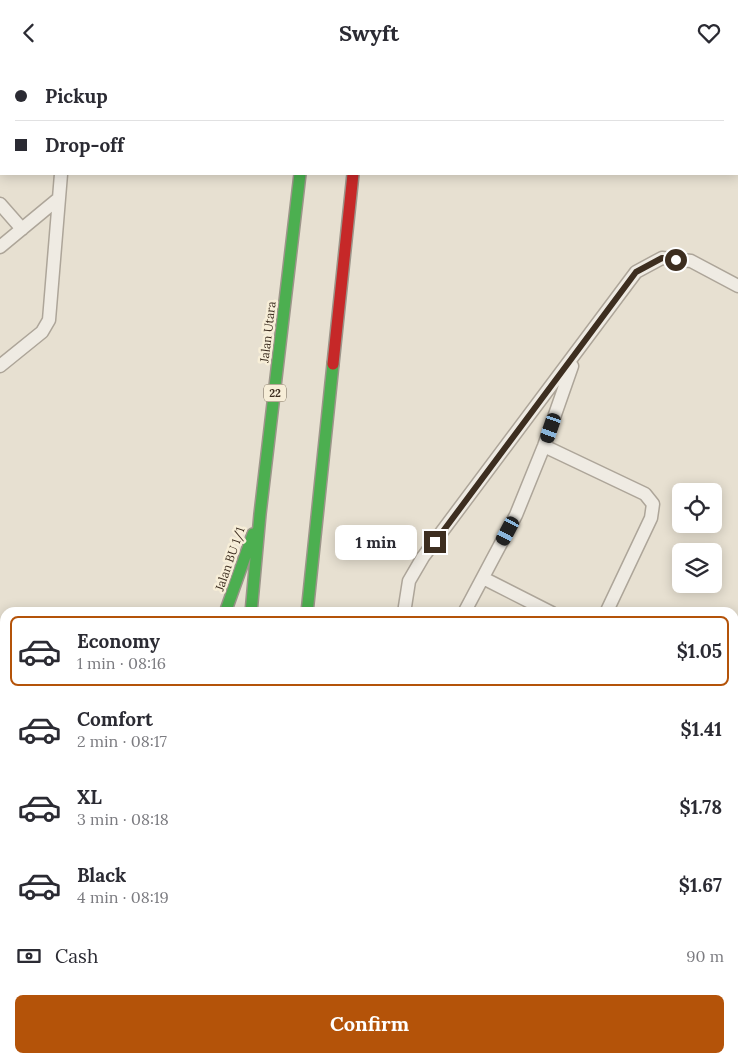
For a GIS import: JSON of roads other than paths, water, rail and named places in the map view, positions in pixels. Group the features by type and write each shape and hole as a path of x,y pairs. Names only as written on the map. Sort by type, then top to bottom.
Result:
{"main road":[{"name":"Jalan Utara","path":"252,607 260,514 300,175"},
{"path":"308,607 353,175"},
{"name":"Jalan BU 1/1","path":"227,607 260,514"}],"lane":[{"path":"0,366 42,332 49,320 61,175"},
{"path":"0,247 58,199"},
{"path":"0,204 22,229"},
{"path":"405,607 409,581 423,557 636,272 662,258 691,261 738,286"},
{"path":"467,607 516,515 544,446 576,354"},
{"path":"544,446 645,494 653,505 651,518 609,607"},
{"path":"483,578 540,607"}]}
